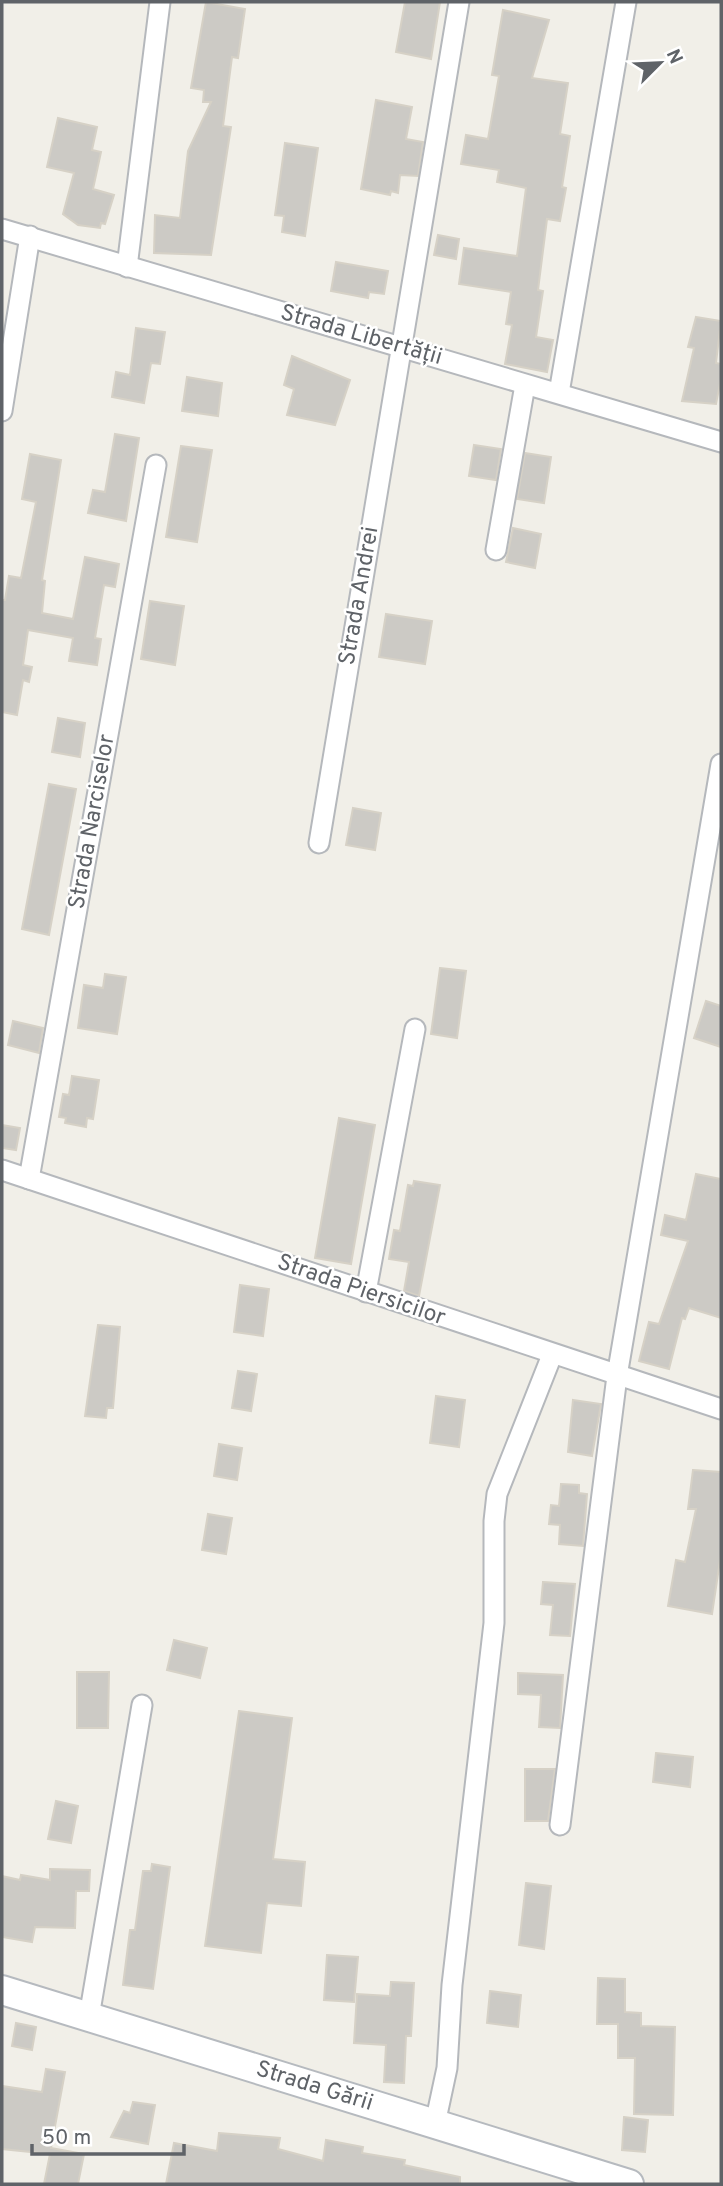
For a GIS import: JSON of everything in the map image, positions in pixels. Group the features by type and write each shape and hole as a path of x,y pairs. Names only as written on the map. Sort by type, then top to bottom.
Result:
{"main road":[{"name":"Strada Gării","path":"2,1990 629,2184"}],"street":[{"path":"127,267 160,2"},
{"name":"Strada Andrei","path":"319,843 460,2"},
{"path":"559,393 626,2"},
{"name":"Strada Libertății","path":"2,229 721,442"},
{"path":"2,411 30,236"},
{"path":"496,550 525,385"},
{"name":"Strada Narciselor","path":"29,1179 156,466"},
{"path":"560,1825 617,1376 721,764"},
{"path":"366,1292 415,1029"},
{"name":"Strada Piersicilor","path":"2,1170 721,1409"},
{"path":"435,2124 447,2068 452,1985 494,1623 494,1521 497,1494 552,1355"},
{"path":"89,2017 142,1705"}],"building":[{"path":"206,2 245,9 238,58 232,57 223,126 231,127 211,255 154,253 155,215 180,218 188,151 211,102 203,102 204,90 191,88"},
{"path":"405,2 440,2 431,59 396,52"},
{"path":"503,10 549,20 532,78 568,83 560,134 570,136 562,187 566,188 560,221 547,219 538,290 543,291 536,337 553,340 547,372 505,364 512,325 506,324 511,292 459,284 464,248 517,256 526,188 497,182 499,170 461,164 466,135 488,139 499,76 492,75"},
{"path":"376,100 412,107 406,139 423,142 418,176 400,175 398,193 391,191 390,195 361,189"},
{"path":"58,118 97,127 92,150 101,152 93,189 114,195 105,224 101,223 100,228 78,225 63,214 74,173 47,167"},
{"path":"285,143 318,148 305,236 282,232 284,216 275,215"},
{"path":"438,235 459,239 456,259 434,255"},
{"path":"336,262 388,271 384,294 369,292 368,298 331,291"},
{"path":"696,317 721,321 716,363 721,364 721,379 716,404 682,401 694,348 688,347"},
{"path":"136,328 165,332 160,364 151,363 144,403 112,397 116,372 130,375"},
{"path":"292,356 350,380 335,425 287,415 294,389 284,385"},
{"path":"187,377 222,383 218,416 182,411"},
{"path":"115,434 139,438 126,521 88,513 93,490 105,492"},
{"path":"474,445 501,449 496,480 469,476"},
{"path":"181,446 212,450 197,542 166,537"},
{"path":"525,453 551,457 544,503 517,499"},
{"path":"30,454 61,460 42,580 45,581 42,613 73,619 85,557 119,564 115,587 104,585 95,638 101,639 97,665 69,661 73,638 28,630 23,665 32,667 29,682 23,680 17,715 2,712 2,600 5,600 9,576 21,578 36,502 22,499"},
{"path":"513,528 541,534 535,568 506,562"},
{"path":"150,601 184,606 175,665 141,659"},
{"path":"386,614 432,621 425,664 379,657"},
{"path":"58,718 85,723 80,757 52,752"},
{"path":"49,784 76,789 49,935 22,929"},
{"path":"353,808 381,813 375,850 346,845"},
{"path":"440,968 466,971 457,1038 431,1034"},
{"path":"105,974 126,977 117,1034 78,1028 84,985 103,988"},
{"path":"706,1001 721,1006 721,1047 694,1038"},
{"path":"13,1021 43,1028 39,1053 8,1045"},
{"path":"72,1076 99,1080 93,1119 87,1118 86,1127 65,1123 66,1118 59,1117 63,1094 69,1095"},
{"path":"339,1118 375,1125 351,1264 315,1258"},
{"path":"2,1125 20,1128 16,1150 2,1148"},
{"path":"696,1174 721,1179 721,1318 689,1308 685,1319 682,1318 669,1369 639,1361 649,1322 659,1324 688,1241 661,1235 665,1215 686,1220"},
{"path":"414,1181 440,1185 419,1296 404,1291 409,1262 389,1259 394,1230 400,1231 408,1185 413,1186"},
{"path":"240,1285 269,1289 263,1336 234,1332"},
{"path":"98,1325 120,1327 113,1408 107,1408 106,1418 85,1416"},
{"path":"238,1371 257,1374 251,1411 232,1408"},
{"path":"436,1396 465,1400 459,1447 430,1443"},
{"path":"573,1400 601,1404 592,1456 568,1452"},
{"path":"219,1444 242,1448 237,1480 214,1476"},
{"path":"693,1470 721,1472 721,1554 712,1614 668,1606 676,1560 685,1562 696,1509 688,1509"},
{"path":"561,1484 579,1485 579,1493 587,1494 583,1546 559,1544 560,1525 549,1524 551,1505 559,1506"},
{"path":"208,1514 232,1518 226,1554 202,1550"},
{"path":"543,1582 575,1584 570,1636 550,1635 553,1605 541,1604"},
{"path":"174,1640 207,1648 200,1678 167,1670"},
{"path":"77,1672 109,1672 108,1728 77,1728"},
{"path":"518,1673 563,1675 560,1728 539,1727 541,1695 518,1694"},
{"path":"239,1711 292,1718 273,1859 305,1862 301,1906 267,1903 261,1953 205,1946"},
{"path":"656,1753 693,1757 690,1787 653,1782"},
{"path":"525,1769 555,1769 548,1821 525,1821"},
{"path":"56,1801 78,1806 71,1843 48,1839"},
{"path":"152,1864 170,1867 153,1989 123,1985 130,1930 135,1930 143,1871 151,1871"},
{"path":"50,1869 90,1870 89,1891 76,1891 75,1928 35,1927 32,1942 2,1937 2,1876 20,1880 21,1875 50,1880"},
{"path":"526,1883 551,1886 544,1949 519,1945"},
{"path":"327,1955 358,1957 354,2002 324,2000"},
{"path":"598,1978 625,1979 625,2012 641,2013 641,2026 675,2027 673,2115 634,2114 635,2058 618,2058 618,2024 597,2024"},
{"path":"391,1982 414,1983 411,2036 406,2036 404,2083 384,2082 386,2045 354,2043 357,1994 390,1996"},
{"path":"490,1991 521,1995 518,2027 487,2023"},
{"path":"16,2023 36,2027 32,2050 12,2046"},
{"path":"46,2069 65,2072 51,2148 84,2154 78,2184 44,2184 50,2154 2,2149 2,2086 42,2092"},
{"path":"133,2102 155,2105 148,2144 111,2137 124,2111 130,2113"},
{"path":"624,2117 648,2120 645,2152 622,2150"},
{"path":"219,2133 280,2138 278,2149 323,2161 326,2140 363,2147 362,2153 405,2160 404,2165 460,2177 460,2184 166,2184 174,2143 217,2151"}]}
